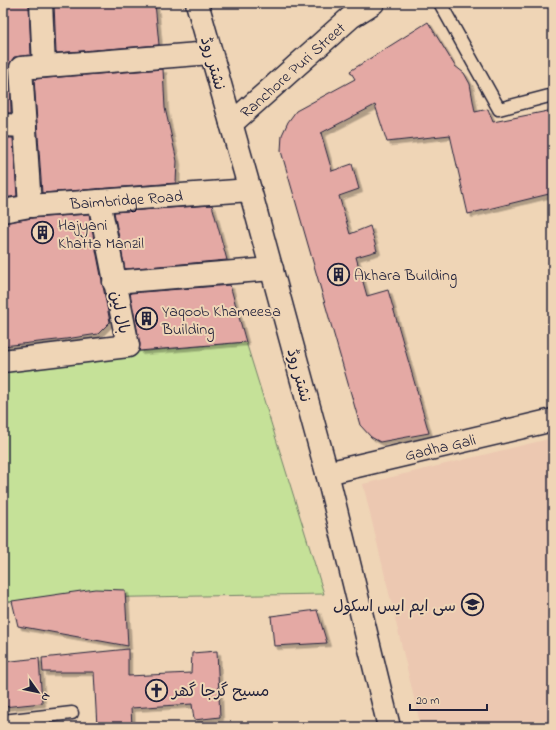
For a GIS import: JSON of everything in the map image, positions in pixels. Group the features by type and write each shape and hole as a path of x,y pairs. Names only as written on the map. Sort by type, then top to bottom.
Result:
{"street":[{"path":"41,3 44,66"},
{"name":"نشتر روڈ","path":"197,3 272,269 327,473 389,727"},
{"name":"Ranchore Puri Street","path":"231,124 351,17 373,3"},
{"path":"30,206 21,68 211,53"},
{"path":"3,125 25,126"},
{"name":"Baimbridge Road","path":"3,210 30,206 250,190"},
{"name":"بال لین","path":"3,361 128,346 99,201"},
{"path":"114,282 272,269"},
{"name":"Gadha Gali","path":"327,473 553,420"}],"lane":[{"path":"440,3 499,109 553,95"},
{"path":"3,721 72,713"}],"shaded area":[{"name":"سی ایم ایس اسکول","path":"553,438 553,727 421,727 363,484"}],"green space":[{"path":"246,342 324,594 81,598 3,602 3,364"}],"building":[{"path":"3,3 29,3 31,55 14,57 10,63 11,113 3,113"},
{"path":"54,3 155,3 159,45 56,53"},
{"path":"428,22 455,66 464,73 470,84 475,112 488,109 493,122 553,110 553,193 468,214 450,135 387,142 375,105 321,133 332,171 352,164 359,189 339,196 350,234 370,226 377,251 356,257 367,296 388,290 429,433 380,442 371,437 360,425 281,151 282,135 288,122 296,111 355,79 350,71"},
{"path":"163,69 165,108 177,161 176,183 42,193 34,79"},
{"path":"3,138 13,138 17,196 3,198"},
{"path":"212,205 227,260 125,269 114,212"},
{"path":"89,214 110,322 98,334 3,346 3,223 32,218"},
{"path":"230,285 246,342 139,351 140,344 130,293"},
{"path":"95,589 125,590 128,646 18,626 12,601"},
{"path":"317,610 327,643 274,646 271,616"},
{"name":"مسیح گرجا گھر","path":"128,649 128,676 191,673 192,653 217,651 220,717 194,720 192,704 131,708 132,727 97,727 94,672 43,672 42,658"},
{"path":"39,658 42,703 3,707 3,662"}],"place":[{"name":"Hajyani Khatta Manzil","path":"42,233"},
{"name":"Akhara Building","path":"339,274"},
{"name":"Yaqoob Khameesa Building","path":"147,319"},
{"name":"سی ایم ایس اسکول","path":"472,605"},
{"name":"مسیح گرجا گھر","path":"157,690"}]}
